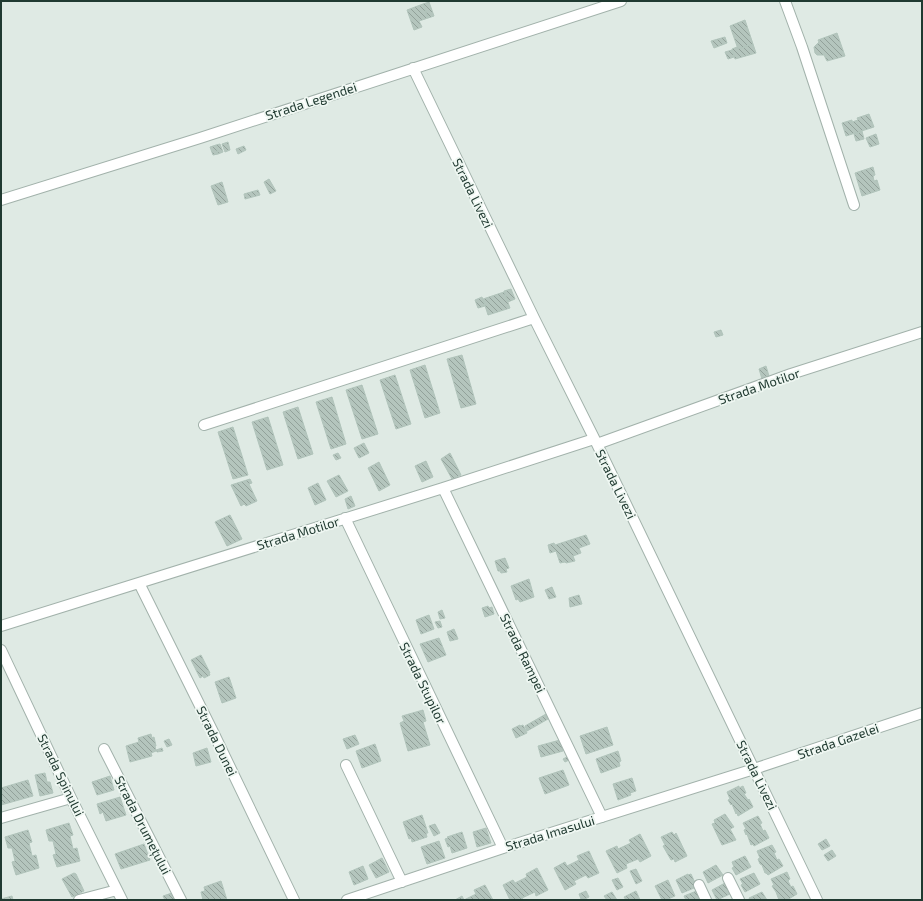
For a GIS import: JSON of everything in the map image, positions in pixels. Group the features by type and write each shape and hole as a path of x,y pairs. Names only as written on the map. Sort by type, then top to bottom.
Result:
{"street":[{"name":"Strada Legendei","path":"1,200 200,138 621,1"},
{"path":"786,1 854,205"},
{"name":"Strada Livezi","path":"412,68 596,441 754,769 815,900"},
{"path":"204,425 534,318"},
{"name":"Strada Motilor","path":"1,626 596,441 791,374 922,332"},
{"name":"Strada Rampei","path":"443,488 602,817"},
{"name":"Strada Stupilor","path":"345,518 502,848"},
{"name":"Strada Dunei","path":"139,583 294,900"},
{"name":"Strada Spinului","path":"1,650 71,798 122,900"},
{"name":"Strada Gazelei","path":"754,769 922,712"},
{"name":"Strada Drumețului","path":"104,749 181,900"},
{"path":"346,765 402,882"},
{"name":"Strada Imasului","path":"347,900 502,848 754,769"},
{"path":"1,818 71,798"},
{"path":"728,878 739,900"},
{"path":"699,885 706,900"},
{"path":"79,900 117,890"}],"building":[{"path":"429,2 434,16 428,18 423,4"},
{"path":"423,4 428,18 419,21 422,27 414,30 407,10"},
{"path":"745,20 753,44 738,49 730,26"},
{"path":"837,33 845,56 827,61 824,55 817,55 815,53 814,47 819,42 818,40"},
{"path":"725,37 727,43 714,48 711,41"},
{"path":"753,44 756,53 735,59 732,49 737,47 738,49"},
{"path":"732,50 734,57 728,59 725,52"},
{"path":"869,114 874,127 846,136 842,123 858,120 857,118"},
{"path":"862,131 864,139 856,141 854,134"},
{"path":"876,134 879,144 870,147 866,138"},
{"path":"228,142 230,150 225,152 222,144"},
{"path":"220,144 223,152 218,154 216,145"},
{"path":"216,145 218,154 213,155 210,147"},
{"path":"244,146 246,150 238,154 236,149"},
{"path":"873,167 875,175 873,176 874,181 877,180 880,190 862,196 855,173"},
{"path":"269,179 276,191 270,194 264,182"},
{"path":"222,182 228,202 218,205 211,186"},
{"path":"258,190 260,195 245,199 244,194"},
{"path":"511,289 515,299 508,302 504,291"},
{"path":"504,292 510,308 488,315 483,299"},
{"path":"482,297 485,306 478,308 475,300"},
{"path":"721,330 723,335 716,337 714,332"},
{"path":"462,355 476,404 461,408 447,359"},
{"path":"425,365 440,413 425,418 410,370"},
{"path":"766,366 769,376 762,379 759,369"},
{"path":"395,375 411,424 396,429 380,380"},
{"path":"362,385 378,434 362,439 346,390"},
{"path":"332,397 346,444 331,449 316,402"},
{"path":"298,407 313,454 298,459 283,412"},
{"path":"268,417 283,465 267,470 252,422"},
{"path":"233,427 248,475 233,479 218,432"},
{"path":"364,443 369,453 359,458 354,448"},
{"path":"338,453 341,458 336,460 333,455"},
{"path":"450,453 461,475 452,479 441,459"},
{"path":"426,461 433,477 422,482 415,466"},
{"path":"379,462 390,485 379,491 368,468"},
{"path":"339,475 348,491 336,497 327,481"},
{"path":"250,479 252,483 249,484 257,501 246,506 244,504 241,506 231,485"},
{"path":"318,483 326,500 315,505 308,488"},
{"path":"351,496 355,506 348,509 345,499"},
{"path":"230,515 242,539 227,546 215,522"},
{"path":"586,535 590,544 579,548 581,553 573,556 575,561 560,563 556,551 550,553 548,545 554,543 555,545"},
{"path":"505,558 509,568 506,569 507,572 501,573 498,571 495,561"},
{"path":"529,579 534,597 520,602 518,599 516,600 511,586"},
{"path":"552,587 556,597 549,599 545,590"},
{"path":"579,595 582,604 570,607 569,598"},
{"path":"488,606 489,608 492,607 494,614 485,617 482,608"},
{"path":"442,610 445,618 440,619 438,612"},
{"path":"429,615 434,629 421,634 416,620"},
{"path":"440,621 442,627 438,628 435,622"},
{"path":"454,629 458,639 450,641 447,632"},
{"path":"439,638 446,655 428,662 420,644"},
{"path":"201,655 210,673 210,675 204,678 203,676 200,678 191,660"},
{"path":"229,677 236,698 222,703 215,682"},
{"path":"423,710 426,721 423,722 430,745 408,751 400,723 404,721 402,716"},
{"path":"546,714 548,719 527,731 525,726"},
{"path":"523,725 527,733 516,738 512,729"},
{"path":"607,727 613,745 586,754 580,736"},
{"path":"151,734 152,738 154,737 156,751 151,753 152,756 130,762 126,746 139,742 138,738"},
{"path":"355,735 359,744 347,749 343,739"},
{"path":"169,739 172,745 167,747 164,741"},
{"path":"560,740 563,751 541,757 538,746"},
{"path":"375,744 381,761 362,768 356,751"},
{"path":"162,748 163,751 157,752 156,750"},
{"path":"207,748 211,762 196,766 193,753"},
{"path":"618,751 621,761 619,762 620,766 601,773 596,759"},
{"path":"567,757 569,760 565,762 563,759"},
{"path":"563,770 569,785 545,794 539,778"},
{"path":"45,773 47,782 50,782 53,793 40,796 35,775"},
{"path":"110,776 114,790 97,795 92,782"},
{"path":"632,778 636,791 630,793 631,795 618,800 613,784"},
{"path":"28,780 33,796 1,805 1,788"},
{"path":"739,786 739,788 743,786 746,793 744,794 748,800 749,799 753,807 738,816 732,804 731,805 728,800 730,799 727,792"},
{"path":"120,797 126,815 106,821 103,812 100,814 97,804"},
{"path":"725,814 734,827 730,829 736,840 722,845 712,824 715,823 714,820"},
{"path":"422,815 428,833 426,833 427,837 412,842 411,838 409,839 403,822"},
{"path":"758,816 762,823 760,824 763,831 765,830 769,838 754,846 753,844 751,845 747,834 746,835 744,830 746,829 743,823"},
{"path":"69,823 73,835 70,836 73,849 77,848 80,861 57,867 53,855 56,854 53,841 49,841 46,830"},
{"path":"435,824 440,833 434,836 429,826"},
{"path":"486,828 491,843 477,847 473,832"},
{"path":"28,830 32,842 29,843 32,856 36,855 39,868 16,875 12,862 15,861 12,848 8,848 5,837"},
{"path":"462,832 467,848 452,853 450,846 448,847 445,839"},
{"path":"672,832 674,835 676,833 687,856 675,862 674,859 671,860 663,846 665,845 661,837"},
{"path":"640,834 651,856 640,862 638,859 626,864 627,868 617,873 606,851 617,846 618,849 631,843 629,840"},
{"path":"826,839 830,846 822,850 818,844"},
{"path":"439,841 445,858 427,864 421,847"},
{"path":"144,844 150,860 121,869 115,854"},
{"path":"772,845 776,852 774,853 777,860 779,859 783,866 768,875 765,873 762,865 760,864 758,859 760,858 757,851"},
{"path":"832,850 836,856 828,861 824,855"},
{"path":"589,851 599,873 588,878 586,875 574,881 576,884 565,890 554,868 565,862 567,866 579,860 577,856"},
{"path":"745,856 751,867 736,875 732,868 734,867 732,862"},
{"path":"382,858 389,872 376,878 369,865"},
{"path":"716,865 723,875 708,883 703,872"},
{"path":"363,866 368,879 354,885 349,872"},
{"path":"537,868 548,890 536,896 535,892 522,898 523,900 510,900 503,885 513,880 515,883 527,877 526,874"},
{"path":"636,869 642,881 636,884 630,871"},
{"path":"787,872 790,879 788,881 791,887 793,886 797,894 787,900 779,900 772,886 774,885 771,879"},
{"path":"74,873 76,874 84,891 72,897 62,879"},
{"path":"754,873 760,884 745,892 741,885 743,884 740,879"},
{"path":"691,874 696,885 694,888 682,893 676,880"},
{"path":"618,878 623,887 617,890 612,880"},
{"path":"668,880 675,896 662,900 655,886"},
{"path":"221,881 227,900 203,900 201,892 205,891 204,887"},
{"path":"725,883 732,893 717,900 712,890"},
{"path":"485,885 493,900 464,900 476,894 474,890"},
{"path":"699,890 704,900 686,900 684,896"},
{"path":"586,891 589,897 583,900 579,894"},
{"path":"636,891 640,900 626,900 624,897"},
{"path":"175,892 177,899 165,900 163,896"},
{"path":"612,892 617,900 607,900 604,896"},
{"path":"762,892 767,900 750,900 749,898"},
{"path":"12,896 13,900 1,900 1,899"},
{"path":"462,896 464,900 455,900"}]}
